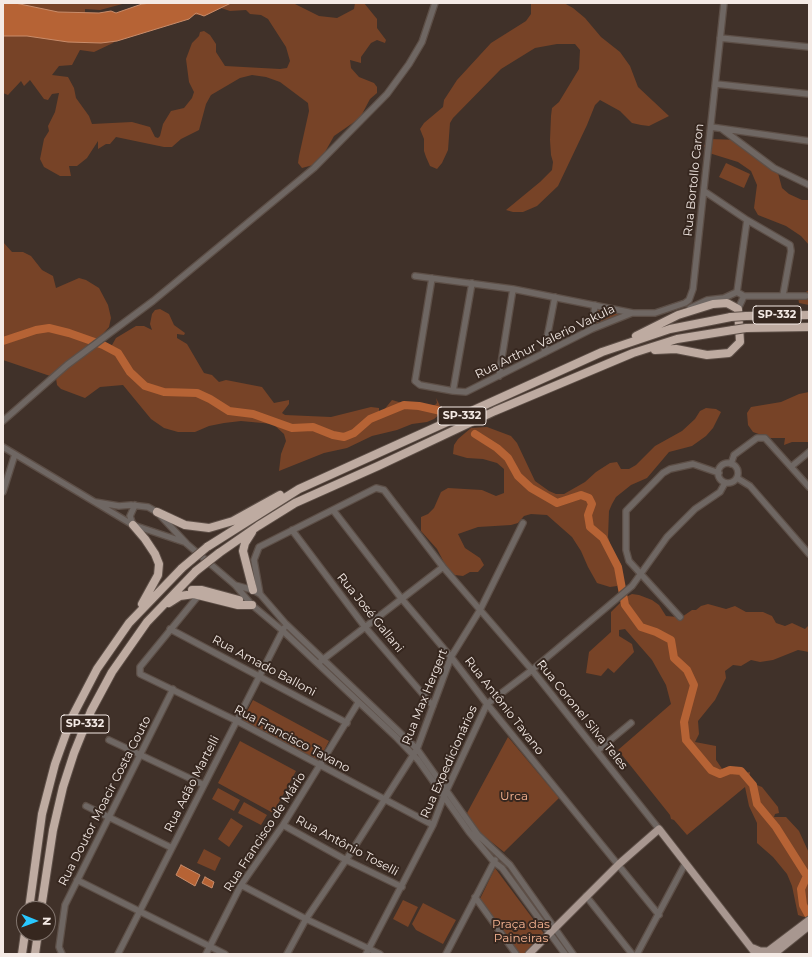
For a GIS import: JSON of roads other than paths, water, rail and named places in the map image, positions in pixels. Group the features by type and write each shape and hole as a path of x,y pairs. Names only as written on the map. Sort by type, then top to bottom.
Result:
{"highway":[{"path":"602,352 678,315 713,304 727,302 738,309 740,342 729,353 707,355 689,351 663,349 633,353"},
{"name":"SP-332","path":"30,901 42,814 55,764 72,717 97,669 129,623 182,568 207,547 300,489 602,352 670,329 730,317 809,315"},
{"name":"SP-332","path":"42,901 53,830 63,787 74,753 91,711 112,672 135,637 156,611 196,571 219,553 295,503 495,411 633,353 677,340 746,328 809,327"},
{"path":"157,512 185,525 209,528 233,521 289,490 300,489"},
{"path":"129,623 153,587 158,575 158,564 155,554 133,525"},
{"path":"258,526 249,536 243,551 258,594"},
{"path":"173,594 202,590 252,604"},
{"path":"156,611 180,596 199,595 238,605 252,604"},
{"path":"22,954 24,941"},
{"path":"35,954 37,941"}],"main road":[{"path":"529,954 619,864 659,830"},
{"name":"Rua Coronel Silva Teles","path":"659,830 754,951"},
{"path":"754,951 768,951 808,922"},
{"path":"774,954 808,922"}],"street":[{"path":"3,421 67,365 157,298 314,168 386,94 409,64 422,42 435,3"},
{"name":"Rua Bortollo Caron","path":"633,313 655,313 685,303 689,300 693,289 724,3"},
{"path":"720,38 809,47"},
{"path":"716,84 809,94"},
{"path":"711,128 809,141"},
{"path":"722,129 774,168 809,185"},
{"path":"704,191 747,220 788,242 791,251 783,295"},
{"path":"737,292 747,220"},
{"path":"415,276 513,289 633,313"},
{"path":"432,278 415,378 417,384 453,391 472,283"},
{"path":"499,376 513,289"},
{"path":"737,292 744,296 806,296"},
{"path":"678,315 707,300 724,298 737,292"},
{"path":"738,309 744,296"},
{"path":"544,353 555,297"},
{"path":"592,329 595,305"},
{"name":"Rua Arthur Valerio Vakula","path":"453,391 466,392 592,329 633,313"},
{"path":"731,464 734,455 757,438 762,437 768,439 809,487"},
{"path":"3,447 133,525 187,544"},
{"path":"792,466 809,452"},
{"path":"3,492 15,454"},
{"path":"680,617 641,576 627,556 625,517 628,507 663,473 670,469 693,464 718,473 719,477 725,483 734,482 737,478 737,469 731,464 722,465 718,473"},
{"path":"737,478 750,486 809,554"},
{"name":"Rua Expedicionários","path":"367,951 402,887 433,825 444,796 487,704 532,670 632,586 641,576 668,537 695,509 720,492 725,483"},
{"name":"Rua Coronel Silva Teles","path":"333,510 376,488 386,492 443,567 532,670 659,830"},
{"path":"95,502 119,506 135,505 148,507 157,512 187,544 235,585 252,604 396,737 444,796 469,832 494,862 502,868 573,954"},
{"path":"133,525 130,516 135,505"},
{"path":"252,604 259,605 254,568 256,553 260,547 333,510"},
{"name":"Rua Antônio Tavano","path":"333,510 487,704 619,864 659,915"},
{"name":"Rua Max Hergert","path":"287,954 306,919 346,860 417,749 451,657 480,610 523,523"},
{"name":"Rua José Gallani","path":"292,530 365,627 434,706"},
{"path":"318,664 443,567"},
{"path":"235,585 258,594 286,624 417,749 478,835 510,865 552,930 565,954"},
{"path":"170,629 199,595"},
{"name":"Rua Adão Martelli","path":"118,954 286,624"},
{"name":"Rua Francisco Tavano","path":"170,629 140,667 140,674 237,721 433,825"},
{"name":"Rua Amado Balloni","path":"170,629 260,675 347,723"},
{"name":"Rua Doutor Moacir Costa Couto","path":"62,954 59,947 63,912 108,817 173,689"},
{"name":"Rua Francisco de Mário","path":"206,954 241,885 283,825 358,703"},
{"path":"597,751 631,723"},
{"path":"109,740 204,785"},
{"path":"86,806 172,848"},
{"name":"Rua Antônio Toselli","path":"283,825 346,860 402,887"},
{"path":"446,954 498,854"},
{"path":"637,954 685,864"},
{"path":"77,880 225,954"},
{"path":"241,885 367,951 380,954"},
{"path":"586,896 632,954"},
{"path":"475,897 516,954"}],"waterway":[{"path":"3,341 36,330 49,328 69,333 103,345 118,353 130,372 145,386 164,392 197,393 229,411 253,414 292,428 313,427 333,435 344,437 354,433 370,419 404,405 419,406 441,411"},
{"path":"475,434 497,448 508,458 518,476 531,488 557,503 581,495 589,498 592,504 588,515 590,527 603,538 618,567 625,605 641,627 656,632 671,640 674,658 687,670 694,685 684,722 686,740 711,770 720,774 730,770 741,771 753,785 757,804 776,827 807,876 801,889 803,905 809,916"}],"park label":[{"name":"Urca","path":"514,796"},
{"name":"Praça das Paineiras","path":"521,931"}]}
